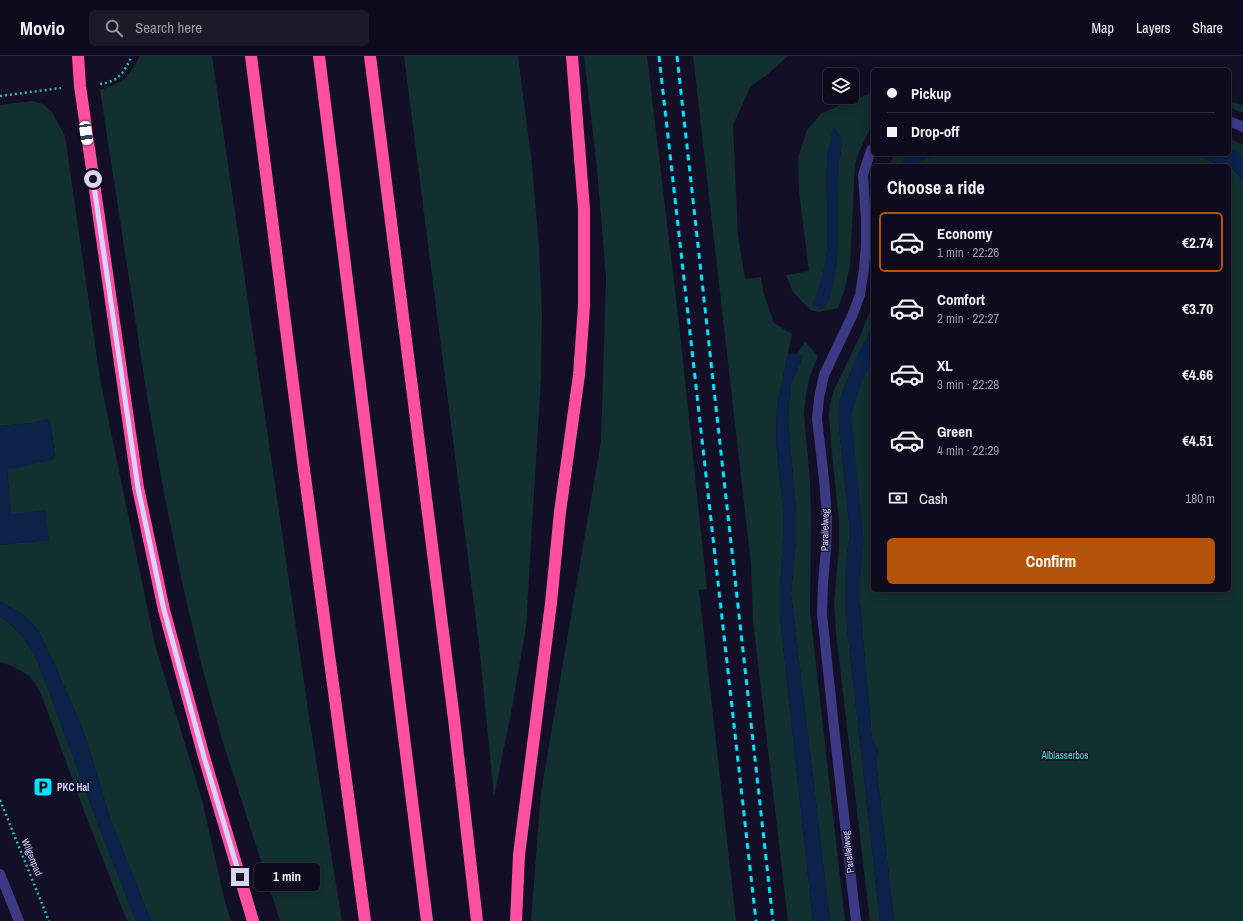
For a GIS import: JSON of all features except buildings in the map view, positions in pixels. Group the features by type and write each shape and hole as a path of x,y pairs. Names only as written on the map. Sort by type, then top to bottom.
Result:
{"highway":[{"path":"78,56 80,86 138,488 164,610 204,757 253,921"},
{"path":"251,56 302,454 365,921"},
{"path":"319,56 427,921"},
{"path":"370,56 454,719 477,921"},
{"path":"516,921 519,855 551,603 560,512 579,375 584,306 584,210 572,56"}],"street":[{"path":"1231,122 1243,127"},
{"name":"Parallelweg","path":"856,921 822,614 827,518 817,419 819,398 824,375 852,316 860,295 866,245 863,175 871,150"},
{"path":"0,874 18,921"}],"path":[{"name":"Wilgenpad","path":"0,800 49,921"}],"green space":[{"path":"140,56 212,56 310,723 342,921 280,921 222,739 201,663 182,582 164,493 147,396 100,90 116,84 125,78 132,70"},
{"path":"404,56 518,56 532,164 539,248 542,313 541,377 526,627 494,797 479,644"},
{"path":"584,56 647,56 680,332 707,589 699,590 736,921 531,921 541,792 601,441 606,278 597,168"},
{"path":"693,56 788,56 768,74 751,86 733,125 738,236 745,279 761,277 763,291 774,323 792,334 777,405 776,442 783,510 780,618 813,921 788,921 753,621 751,564"},
{"path":"871,93 871,128 859,152 855,164 850,265 845,289 838,308 819,312 810,310 793,292 786,275 809,271 799,191 798,158 807,130 822,113 844,104 859,104 859,98","holes":["834,128 842,145 837,180 838,237 836,267 812,305 822,279 827,252 827,174 830,143"]},
{"path":"32,101 43,104 52,112 65,136 100,379 155,645 202,800 225,902 231,921 151,921 110,818 85,735 55,665 38,630 23,614 0,602 0,545 49,540 11,514 7,468 16,468 55,458 49,419 32,423 0,426 0,105"},
{"path":"1231,102 1243,105 1243,113 1231,108"},
{"path":"1231,139 1243,145 1243,156 1231,148"},
{"path":"894,156 906,156 902,164 889,164"},
{"path":"933,156 1199,156 1219,164 914,164"},
{"name":"Alblasserbos","path":"1231,168 1243,180 1243,921 894,921 876,762 878,750 872,740 860,603 860,579 847,421 871,350 871,592 1231,592"},
{"path":"871,308 871,331 859,352 840,398 838,416 850,533 846,563 845,609 880,921 870,921 836,634 834,602 839,547 839,521 831,443 829,415 830,404 834,390 861,334"},
{"path":"805,342 818,356 810,376 804,414 810,481 810,611 845,921 830,921 791,593 796,541 796,510 788,420 789,401 791,384 803,356 797,354"},
{"path":"0,617 13,627 23,638 32,650 39,665 136,921 127,921 41,694 31,678 16,668 0,662"}],"water":[{"path":"833,128 842,136 837,176 838,250 832,292 826,307 821,309 812,305 822,278 827,253 827,155"},
{"path":"1231,148 1243,156 1243,180 1231,168 1231,164 1219,164 1199,156 1231,156"},
{"path":"906,156 933,156 914,164 902,164"},
{"path":"871,331 871,363 860,387 851,416 864,541 860,579 860,603 872,740 878,750 876,762 894,921 880,921 845,609 846,563 850,533 838,416 840,398 859,352"},
{"path":"788,354 803,356 791,384 788,420 796,510 796,541 791,593 830,921 813,921 780,618 783,510 776,442 777,405"},
{"path":"49,419 55,459 7,469 11,514 45,510 49,540 0,545 0,426 32,423"},
{"path":"0,602 23,614 38,630 55,665 85,735 110,818 151,921 136,921 39,665 32,650 23,638 13,627 0,617"}],"railway":[{"path":"659,56 756,921"},
{"path":"677,56 773,921"}],"place":[{"name":"PKC Hal","path":"43,787"}],"route":[{"path":"93,179 138,488 164,610 204,757 240,877"}]}
